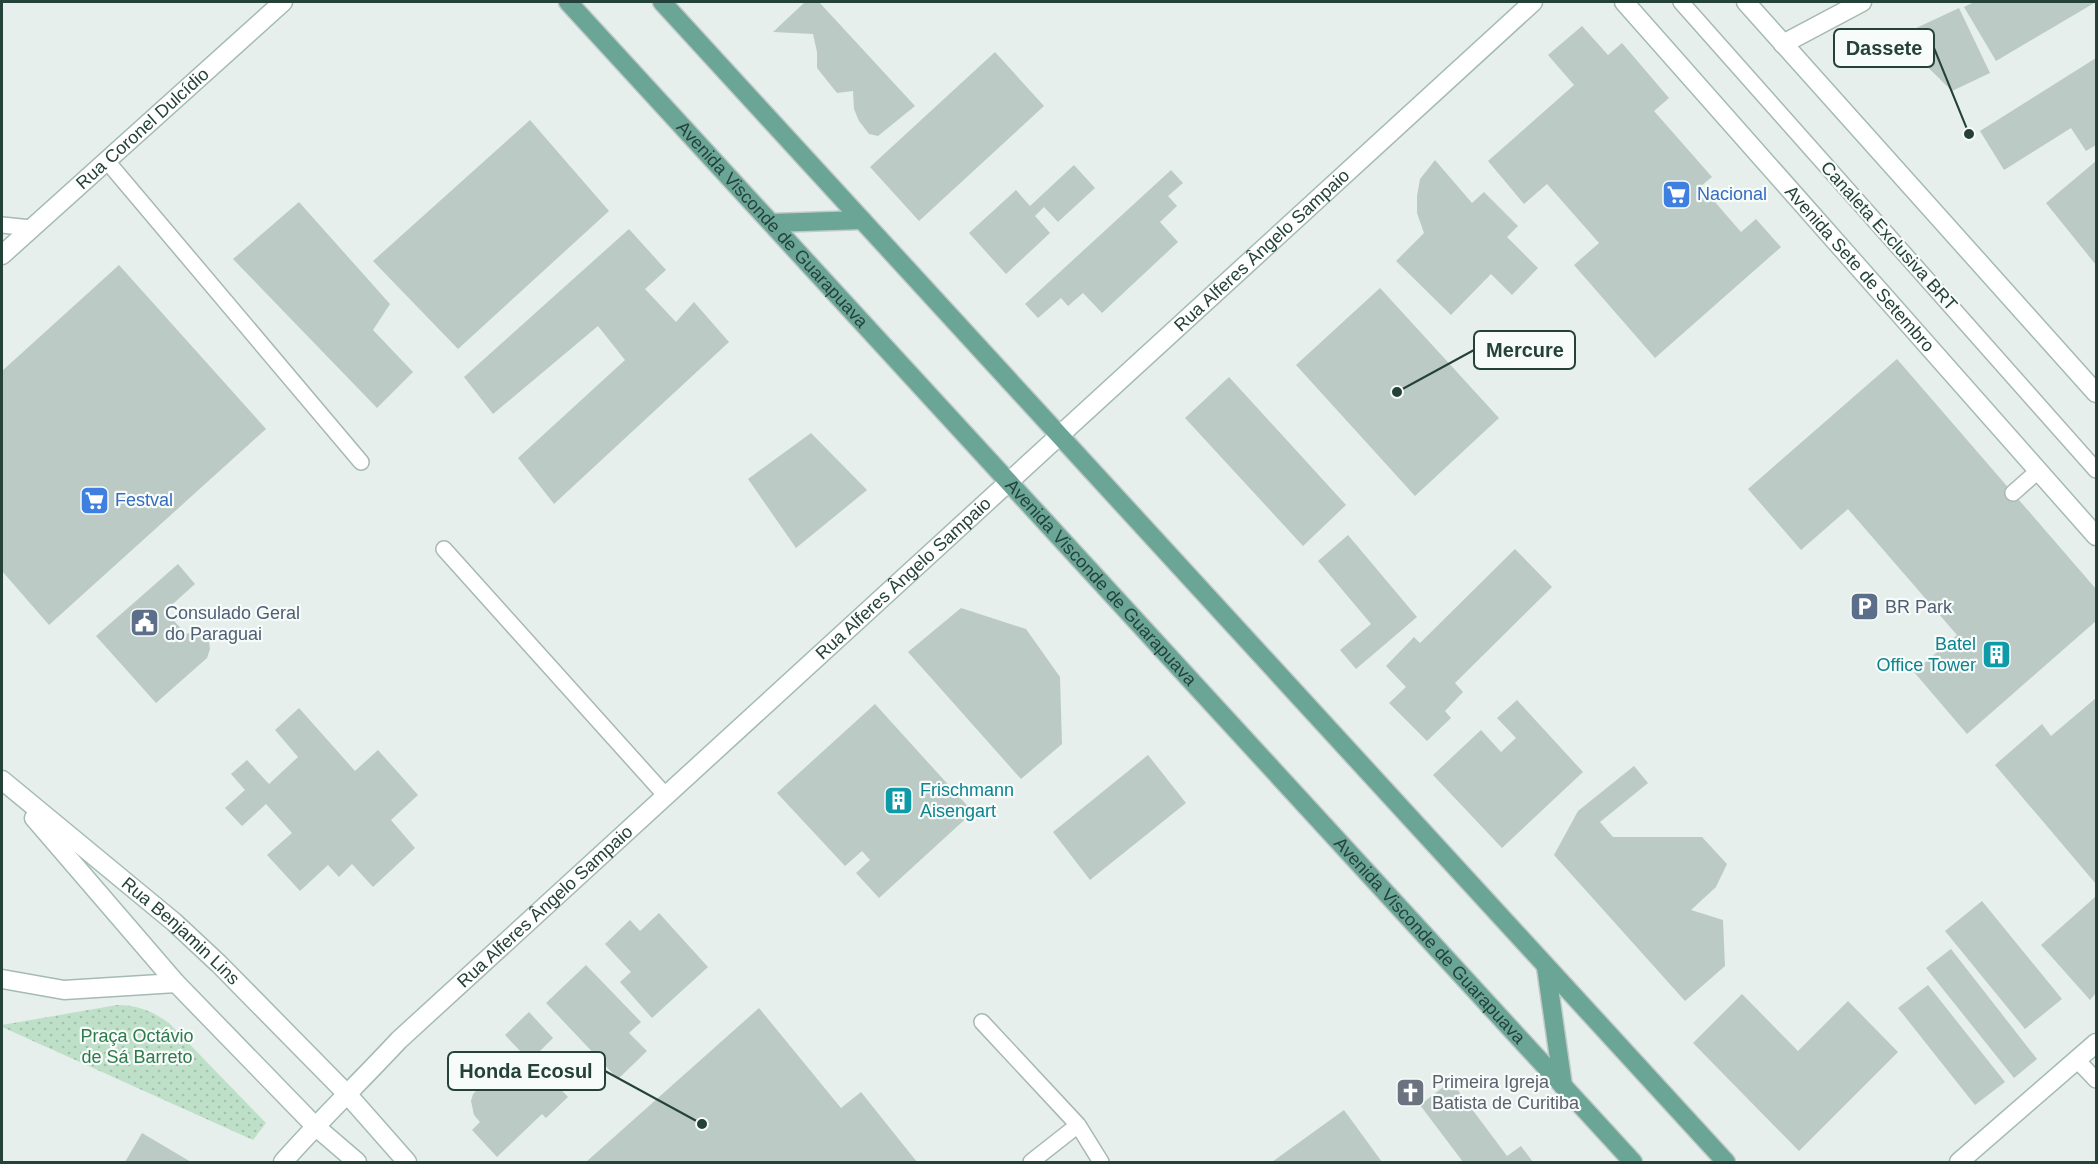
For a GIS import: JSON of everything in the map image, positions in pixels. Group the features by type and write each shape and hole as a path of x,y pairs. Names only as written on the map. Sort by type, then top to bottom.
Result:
{"main road":[{"name":"Rua Coronel Dulcídio","path":"2,255 283,2"},
{"name":"Avenida Visconde de Guarapuava","path":"568,2 1633,1162"},
{"path":"662,2 1726,1162"},
{"name":"Rua Alferes Ângelo Sampaio","path":"283,1162 399,1040 1533,2"},
{"name":"Avenida Sete de Setembro","path":"1624,2 2037,471 2097,536"},
{"path":"1746,2 2097,393"},
{"path":"1784,44 1862,2"},
{"path":"772,223 862,220"},
{"name":"Rua Benjamin Lins","path":"2,780 176,983 315,1126 357,1162"},
{"name":"Rua Benjamin Lins","path":"2,780 174,922 219,964 348,1095 408,1162"},
{"path":"1546,967 1563,1086"},
{"path":"2,979 64,990 176,983"},
{"path":"1959,1162 2097,1043"}],"lane":[{"name":"Canaleta Exclusiva BRT","path":"1681,2 2097,470"},
{"path":"106,160 361,462"},
{"path":"2,225 32,228"},
{"path":"2013,493 2037,471"},
{"path":"444,549 666,796"},
{"path":"982,1022 1078,1125 1101,1162"},
{"path":"2077,1060 2097,1080"},
{"path":"1032,1162 1078,1125"}],"green space":[{"name":"Praça Octávio de Sá Barreto","path":"117,1005 144,1010 169,1023 266,1123 253,1140 2,1027 2,1025"}],"building":[{"path":"805,2 819,2 915,106 878,136 869,134 859,121 854,109 853,91 837,93 817,68 817,52 813,34 773,32"},
{"path":"1974,2 2096,2 1996,61 1964,7"},
{"path":"1959,8 1990,73 1952,91 1897,37"},
{"path":"1582,26 1608,55 1622,43 1669,98 1654,111 1712,177 1701,186 1741,232 1756,219 1781,247 1655,358 1574,265 1599,243 1547,184 1524,204 1488,161 1574,85 1548,55"},
{"path":"995,52 1044,106 919,221 870,167"},
{"path":"2096,58 2096,145 2086,151 2071,128 2004,170 1980,131"},
{"path":"530,120 609,211 458,349 373,261"},
{"path":"1435,160 1472,203 1484,192 1518,226 1507,237 1538,268 1512,295 1491,274 1451,315 1396,261 1424,233 1417,213 1417,196 1420,179"},
{"path":"2096,161 2096,265 2046,203"},
{"path":"1074,165 1095,188 1058,222 1044,207 1035,216 1050,233 1006,274 969,233 1016,190 1030,206"},
{"path":"1171,170 1183,183 1168,196 1177,206 1160,222 1178,242 1102,313 1083,293 1068,306 1061,298 1038,318 1025,304"},
{"path":"299,202 390,304 373,330 413,372 377,408 233,259"},
{"path":"629,229 666,270 645,289 676,322 694,302 729,342 554,504 518,458 625,360 598,326 493,414 464,377"},
{"name":"Festval","path":"119,265 266,429 49,625 2,571 2,371"},
{"path":"1380,288 1499,418 1415,496 1296,365"},
{"path":"1897,359 2096,589 2096,621 1967,734 1914,672 1957,635 1848,509 1801,550 1748,489"},
{"path":"1229,377 1346,505 1303,546 1185,418"},
{"path":"811,433 867,490 796,548 748,479"},
{"path":"1348,535 1417,617 1356,669 1340,650 1371,624 1318,561"},
{"path":"1515,549 1552,587 1455,683 1463,692 1445,711 1451,718 1427,741 1389,703 1406,687 1386,666 1414,637 1420,643"},
{"name":"Consulado Geral do Paraguai","path":"178,564 195,584 165,611 186,634 194,632 203,634 209,641 210,649 207,658 156,703 96,636"},
{"path":"961,608 1026,629 1060,677 1062,744 1021,779 908,652"},
{"path":"2096,698 2096,884 1995,765 2042,724 2051,736"},
{"path":"1517,700 1583,772 1502,848 1433,775 1481,730 1501,752 1516,738 1497,718"},
{"name":"Frischmann Aisengart","path":"875,704 973,812 879,898 856,873 870,860 862,851 845,866 777,793"},
{"path":"299,708 355,771 378,750 418,795 391,820 415,848 373,887 352,864 339,877 328,865 300,891 267,855 292,833 266,804 242,826 225,808 245,790 231,774 247,760 269,784 298,757 275,730"},
{"path":"1148,755 1186,803 1090,880 1053,832"},
{"path":"1634,766 1648,783 1600,822 1613,837 1702,837 1727,864 1716,887 1691,910 1723,920 1725,966 1685,1001 1554,855 1578,811"},
{"path":"2095,897 2096,993 2090,1000 2041,945"},
{"path":"1982,901 2062,999 2025,1029 1945,931"},
{"path":"659,913 708,967 652,1018 620,982 631,972 605,944 630,920 640,931"},
{"path":"1951,949 2037,1059 2014,1078 1926,968"},
{"path":"586,965 641,1022 629,1033 647,1051 618,1079 546,1003"},
{"path":"1928,985 2005,1082 1975,1105 1898,1008"},
{"path":"1742,994 1798,1051 1848,1001 1898,1052 1799,1151 1693,1043"},
{"path":"759,1008 841,1108 861,1092 917,1162 586,1162"},
{"path":"529,1012 553,1038 527,1064 548,1086 553,1081 568,1097 546,1118 542,1114 497,1157 472,1130 480,1122 474,1115 471,1101 473,1094 499,1068 505,1073 523,1054 505,1035"},
{"path":"1451,1081 1507,1156 1521,1146 1533,1162 1463,1162 1420,1105"},
{"path":"1344,1110 1382,1162 1272,1162"},
{"path":"142,1133 191,1162 125,1162"}],"place":[{"name":"Dassete","path":"1969,134"},
{"name":"Nacional","path":"1676,194"},
{"name":"Mercure","path":"1397,392"},
{"name":"Festval","path":"94,500"},
{"name":"BR Park","path":"1864,607"},
{"name":"Consulado Geral do Paraguai","path":"144,623"},
{"name":"Batel Office Tower","path":"1997,654"},
{"name":"Frischmann Aisengart","path":"899,800"},
{"name":"Primeira Igreja Batista de Curitiba","path":"1411,1092"},
{"name":"Honda Ecosul","path":"702,1124"}]}
